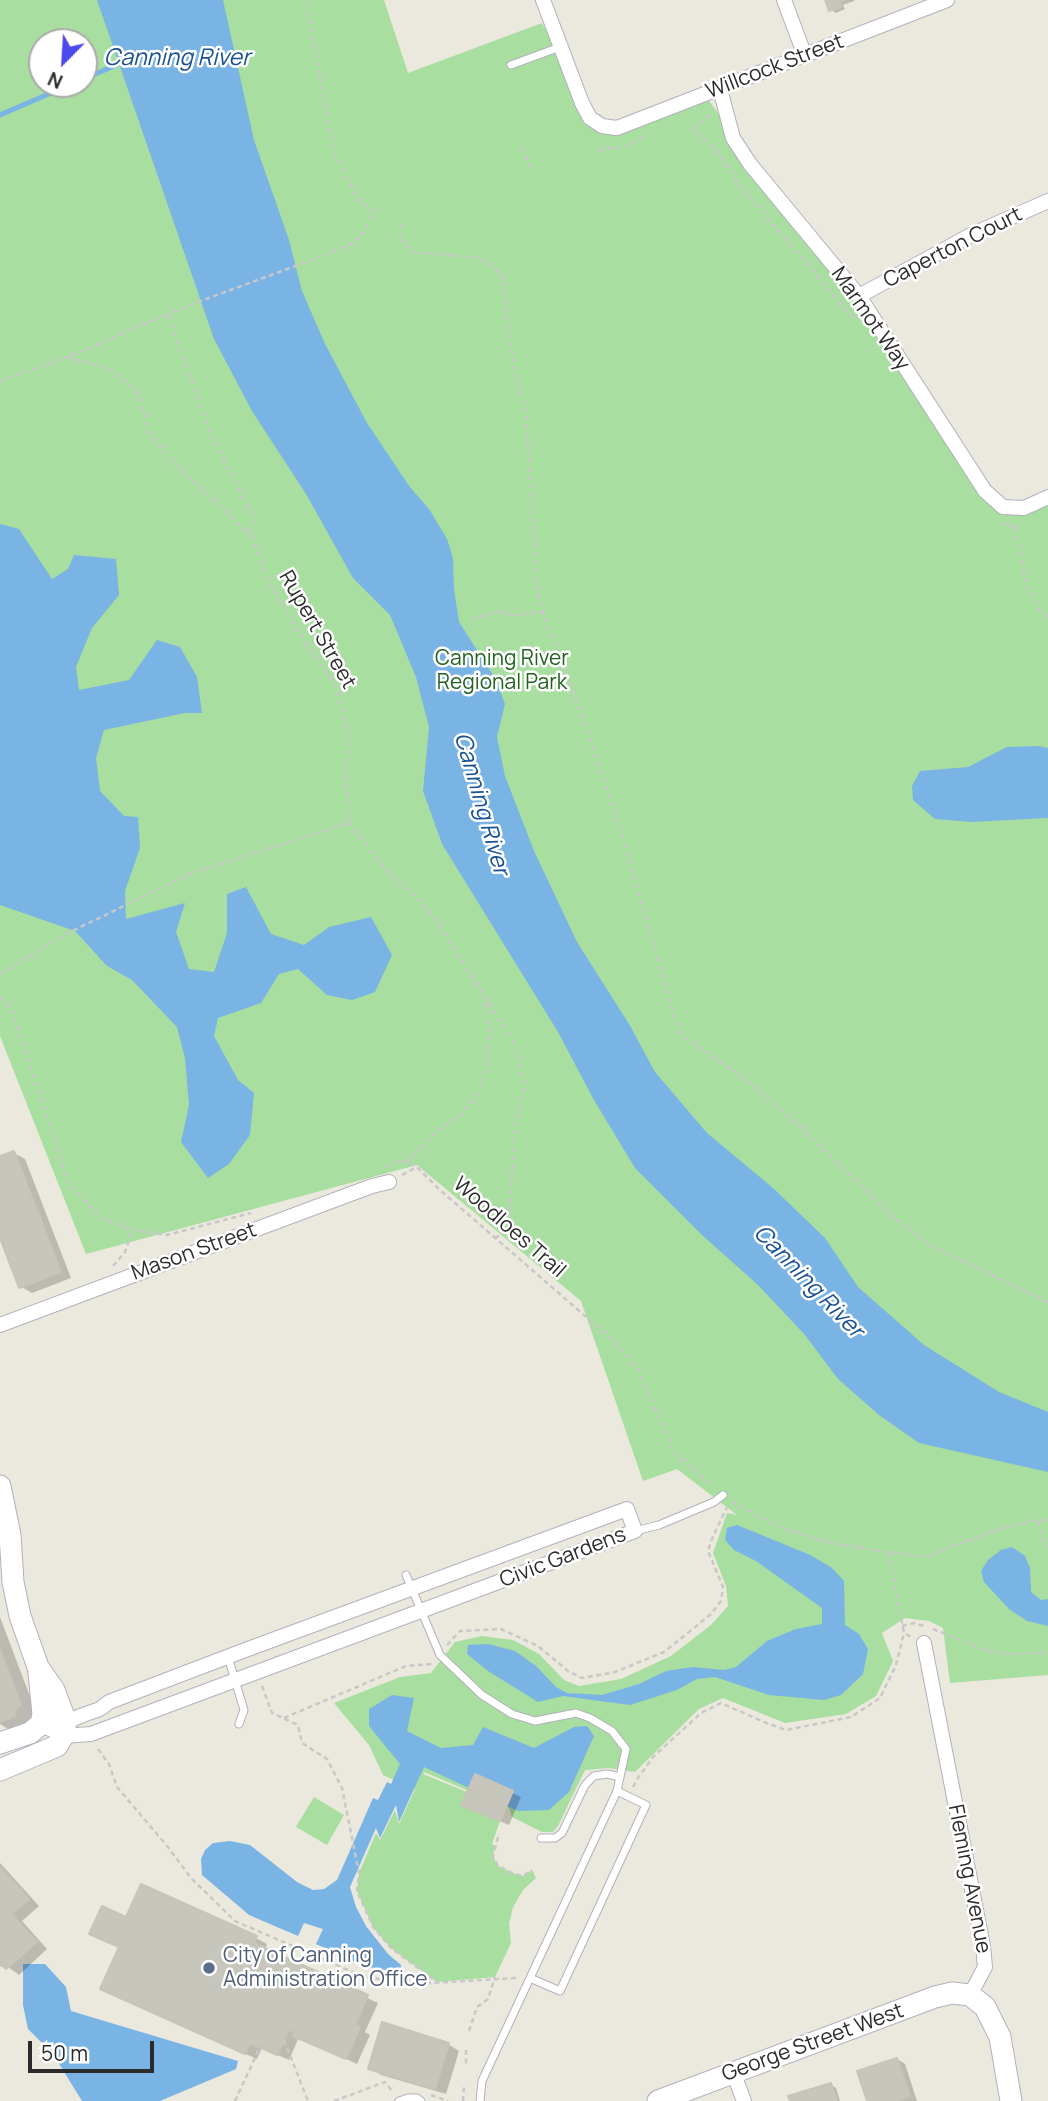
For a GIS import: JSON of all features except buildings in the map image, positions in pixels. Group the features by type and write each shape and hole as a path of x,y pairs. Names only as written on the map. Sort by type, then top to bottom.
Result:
{"street":[{"path":"543,0 560,47"},
{"path":"784,0 805,56"},
{"name":"Willcock Street","path":"560,47 590,118 602,127 617,128 947,0"},
{"name":"Marmot Way","path":"720,89 733,138 750,164 859,296 985,491 1003,507 1024,508 1048,497"},
{"name":"Caperton Court","path":"859,296 971,235 1048,201"},
{"name":"Mason Street","path":"0,1325 372,1186 389,1182"},
{"path":"0,1486 9,1535 13,1582 20,1616 38,1667 43,1714 41,1724 30,1733 0,1744"},
{"name":"Civic Gardens","path":"41,1724 64,1729 90,1734 635,1531 627,1509 409,1582 229,1657 109,1702 64,1729"},
{"name":"Fleming Avenue","path":"924,1643 983,1946 985,1967 970,1995"},
{"path":"0,1770 57,1746 64,1729 54,1690 38,1667"},
{"name":"George Street West","path":"658,2101 935,1997 952,1993 970,1995"},
{"path":"970,1995 985,2007 1000,2037 1012,2101"},
{"path":"733,2072 744,2101"}],"lane":[{"path":"511,65 560,47"},
{"path":"635,1531 659,1525 714,1503 723,1495"},
{"path":"409,1582 440,1655 482,1695 512,1714 535,1721 576,1713 590,1717 612,1731 626,1749 617,1791 482,2081 480,2101"},
{"path":"229,1657 244,1710 239,1724"},
{"path":"541,1838 555,1838 562,1833 584,1785 594,1776 607,1774 620,1777"},
{"path":"530,1978 560,1991 646,1805 617,1791"},
{"path":"399,2101 408,2098 421,2101"}],"path":[{"path":"0,381 68,357 187,306 301,264 353,243 362,235 373,212 357,197 334,153 306,0"},
{"path":"710,115 694,130 717,151 740,186 862,328"},
{"path":"599,150 627,146 649,135"},
{"path":"521,148 532,168"},
{"path":"402,223 400,238 415,251 477,258 492,265 505,281 508,330 526,416 539,602 576,699 622,835 675,1018 684,1037 737,1073 789,1116 892,1216 932,1246 1048,1301"},
{"name":"Rupert Street","path":"168,315 212,436 251,513 252,537 267,576 291,621 338,690 348,733 346,779 349,823"},
{"name":"Rupert Street","path":"68,357 111,370 138,394 152,437 176,465 252,537"},
{"path":"996,521 1015,527 1026,581 1040,611 1048,617"},
{"path":"472,619 497,612 515,615 542,612"},
{"path":"0,974 64,935 190,874 349,823 386,869 430,911 516,1045 524,1086 516,1125 508,1228 496,1238"},
{"path":"0,998 12,1010 70,1186 101,1218 133,1230 167,1235 251,1213"},
{"path":"378,1171 398,1161 407,1162 437,1131 460,1116 478,1093 489,1065 490,1031 486,998"},
{"name":"Woodloes Trail","path":"407,1162 417,1167 615,1342 639,1371 674,1453 723,1495"},
{"path":"109,1284 106,1274 125,1252 133,1230"},
{"path":"284,1718 406,1666 431,1664 460,1631 501,1629 537,1646 568,1671 582,1678 615,1672 664,1653 710,1615 721,1601 723,1587 708,1551 710,1541 730,1501 782,1528 829,1543 924,1557 997,1530 1037,1520 1048,1520"},
{"path":"1037,1520 1048,1547"},
{"path":"629,1797 638,1778 653,1758 701,1713 721,1703 786,1730 851,1717 880,1698 896,1665 904,1633 888,1552"},
{"path":"902,1626 914,1623 985,1650 1006,1654 1048,1653"},
{"path":"904,1633 924,1643"},
{"path":"257,1672 272,1713 298,1725 302,1743 327,1759 342,1788 359,1873 357,1891 373,1927 391,1948 437,1982"},
{"path":"93,1745 109,1764 117,1787 169,1847 191,1878 235,1921 364,1977 415,1984 495,1977 530,1978"},
{"path":"498,1837 493,1856 498,1866 514,1874 523,1875 532,1870"},
{"path":"469,2031 477,2007 488,1999 495,1977"},
{"path":"284,2040 308,2101"},
{"path":"235,2101 260,2048"},
{"path":"466,2050 466,2066"},
{"path":"463,2101 464,2086"}],"green space":[{"name":"Canning River Regional Park","path":"0,0 384,0 408,73 542,23 601,131 705,95 1006,514 1048,497 1048,1675 950,1683 943,1628 929,1621 905,1618 882,1633 893,1661 876,1696 846,1714 785,1723 723,1698 699,1709 635,1772 608,1768 585,1770 553,1832 542,1832 512,1817 509,1808 424,1772 423,1774 467,1792 462,1805 500,1821 492,1844 495,1846 493,1856 498,1866 523,1876 532,1870 536,1878 523,1890 513,1907 509,1924 511,1943 495,1977 437,1982 391,1948 373,1927 357,1891 359,1873 376,1833 380,1840 395,1810 399,1824 415,1789 383,1775 369,1745 334,1703 400,1677 431,1673 455,1642 482,1636 513,1640 539,1654 564,1680 579,1686 621,1679 671,1656 711,1625 728,1606 726,1586 713,1553 727,1513 737,1515 677,1469 643,1481 581,1301 417,1165 86,1254 0,1036"},
{"path":"314,1797 344,1815 327,1845 296,1827"}],"water":[{"name":"Canning River","path":"97,0 223,0 254,140 289,240 302,291 325,344 367,423 409,486 429,509 447,539 453,558 459,622 495,678 505,704 497,737 505,776 534,851 577,942 629,1024 655,1072 707,1133 773,1188 825,1238 858,1287 924,1345 999,1392 1048,1412 1048,1472 919,1443 879,1415 838,1379 805,1335 758,1285 702,1235 635,1168 594,1100 558,1032 442,844 423,791 429,727 416,677 390,615 353,578 306,494 252,411 214,339"},
{"path":"0,524 19,529 52,579 68,569 74,555 116,559 119,595 92,628 76,667 79,690 129,680 157,640 180,647 197,677 202,713 185,713 104,730 96,758 100,791 124,816 138,817 140,848 125,891 126,919 185,903 176,932 189,969 214,972 227,933 227,894 246,887 271,934 304,945 329,927 371,917 392,955 375,992 352,1000 327,995 298,969 279,974 261,1003 218,1018 214,1036 238,1080 254,1093 250,1135 229,1164 208,1178 181,1142 189,1105 185,1058 177,1027 132,980 107,966 75,931 0,905"},
{"path":"1007,747 1048,748 1048,818 971,822 935,819 913,800 912,786 920,771 968,767"},
{"path":"737,1525 808,1554 831,1567 844,1581 845,1625 859,1634 868,1649 863,1674 841,1695 824,1700 769,1695 715,1677 697,1679 677,1690 630,1705 563,1696 538,1702 488,1671 467,1654 468,1645 488,1644 515,1651 536,1666 556,1687 567,1693 602,1695 639,1684 666,1671 693,1667 724,1670 736,1667 767,1641 796,1629 822,1624 822,1608 756,1561 734,1550 725,1540 727,1528"},
{"path":"1012,1547 1025,1556 1030,1568 1031,1592 1041,1600 1048,1599 1048,1626 1027,1621 1009,1609 984,1582 981,1571 988,1560 1001,1550"},
{"path":"392,1695 414,1698 407,1731 441,1748 473,1745 483,1727 534,1748 574,1727 587,1726 594,1736 569,1792 549,1810 518,1811 424,1767 399,1822 396,1805 380,1838 376,1828 350,1887 366,1926 388,1954 401,1965 401,1970 364,1966 316,1944 323,1929 304,1923 298,1936 249,1915 202,1875 201,1859 205,1850 213,1843 230,1841 250,1845 297,1882 313,1890 324,1889 337,1880 373,1798 378,1800 387,1782 391,1784 400,1764 369,1726 369,1709"},
{"path":"23,1964 45,1964 66,1987 71,2011 238,2061 236,2069 160,2101 82,2101 53,2054 28,2029 23,2005"}],"waterway":[{"path":"98,73 123,62"},
{"path":"0,115 39,98"}],"place":[{"name":"City of Canning Administration Office","path":"209,1968"}]}
